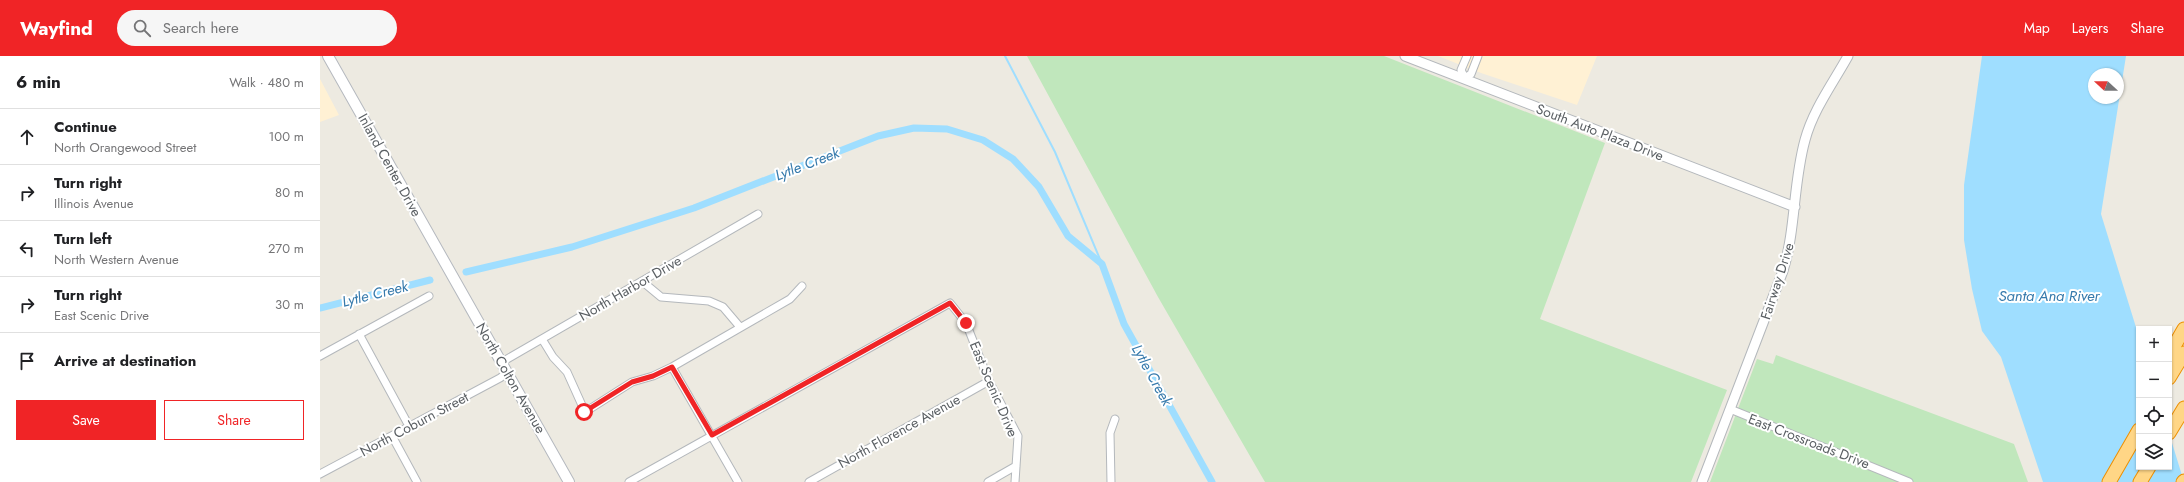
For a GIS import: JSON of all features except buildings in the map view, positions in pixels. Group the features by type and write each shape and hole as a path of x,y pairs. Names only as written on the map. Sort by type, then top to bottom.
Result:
{"highway":[{"path":"2172,351 2184,329"},
{"path":"2172,373 2184,353"},
{"path":"2172,428 2182,410"},
{"path":"2109,482 2137,434"},
{"path":"2140,482 2146,470"}],"main road":[{"name":"Inland Center Drive","path":"328,56 452,274"},
{"name":"North Colton Avenue","path":"452,274 569,482"}],"street":[{"name":"South Auto Plaza Drive","path":"1405,56 1795,207"},
{"path":"1467,56 1462,70 1465,78 1471,74 1478,56"},
{"name":"Fairway Drive","path":"1702,482 1783,271 1790,246 1798,172 1806,138 1820,105 1848,56"},
{"name":"North Harbor Drive","path":"502,362 643,282 758,214"},
{"path":"643,282 661,297 709,301 723,307 740,327"},
{"path":"542,339 553,357 567,372 584,412 632,382 653,376 672,367 790,299 802,286"},
{"path":"320,356 429,296"},
{"name":"East Scenic Drive","path":"712,435 950,303 966,323 989,381 1018,436 1015,482"},
{"path":"359,334 409,426"},
{"path":"672,367 738,482"},
{"name":"North Coburn Street","path":"320,474 507,372"},
{"name":"North Florence Avenue","path":"809,482 989,381"},
{"name":"East Crossroads Drive","path":"1730,409 1909,482"},
{"path":"1111,482 1110,433 1115,419"},
{"path":"629,482 712,435"},
{"path":"392,436 417,482"},
{"path":"988,482 1016,466"}],"shaded area":[{"path":"1438,56 1597,56 1577,105 1481,73"},
{"path":"320,79 339,115 320,122"}],"green space":[{"path":"1027,56 1384,56 1605,143 1540,319 1727,390 1691,482 1265,482 1158,297"},
{"path":"1776,355 2014,444 2028,482 1710,482 1757,359 1773,364"}],"water":[{"name":"Santa Ana River","path":"1982,56 2126,56 2124,69 2088,68 2088,104 2118,104 2101,214 2136,327 2136,470 2172,470 2172,443 2184,482 2043,482 2001,357 1982,331 1972,289 1964,240 1964,185"}],"waterway":[{"name":"Lytle Creek","path":"1005,56 1055,152 1102,264"},
{"name":"Lytle Creek","path":"466,272 572,247 694,208 878,136 914,128 947,129 983,140 1013,159 1039,187 1068,236 1102,264 1124,324 1212,482"},
{"name":"Lytle Creek","path":"320,308 430,280"}],"route":[{"path":"584,412 632,382 653,376 672,367 712,435 950,303 958,311 966,323"}]}
